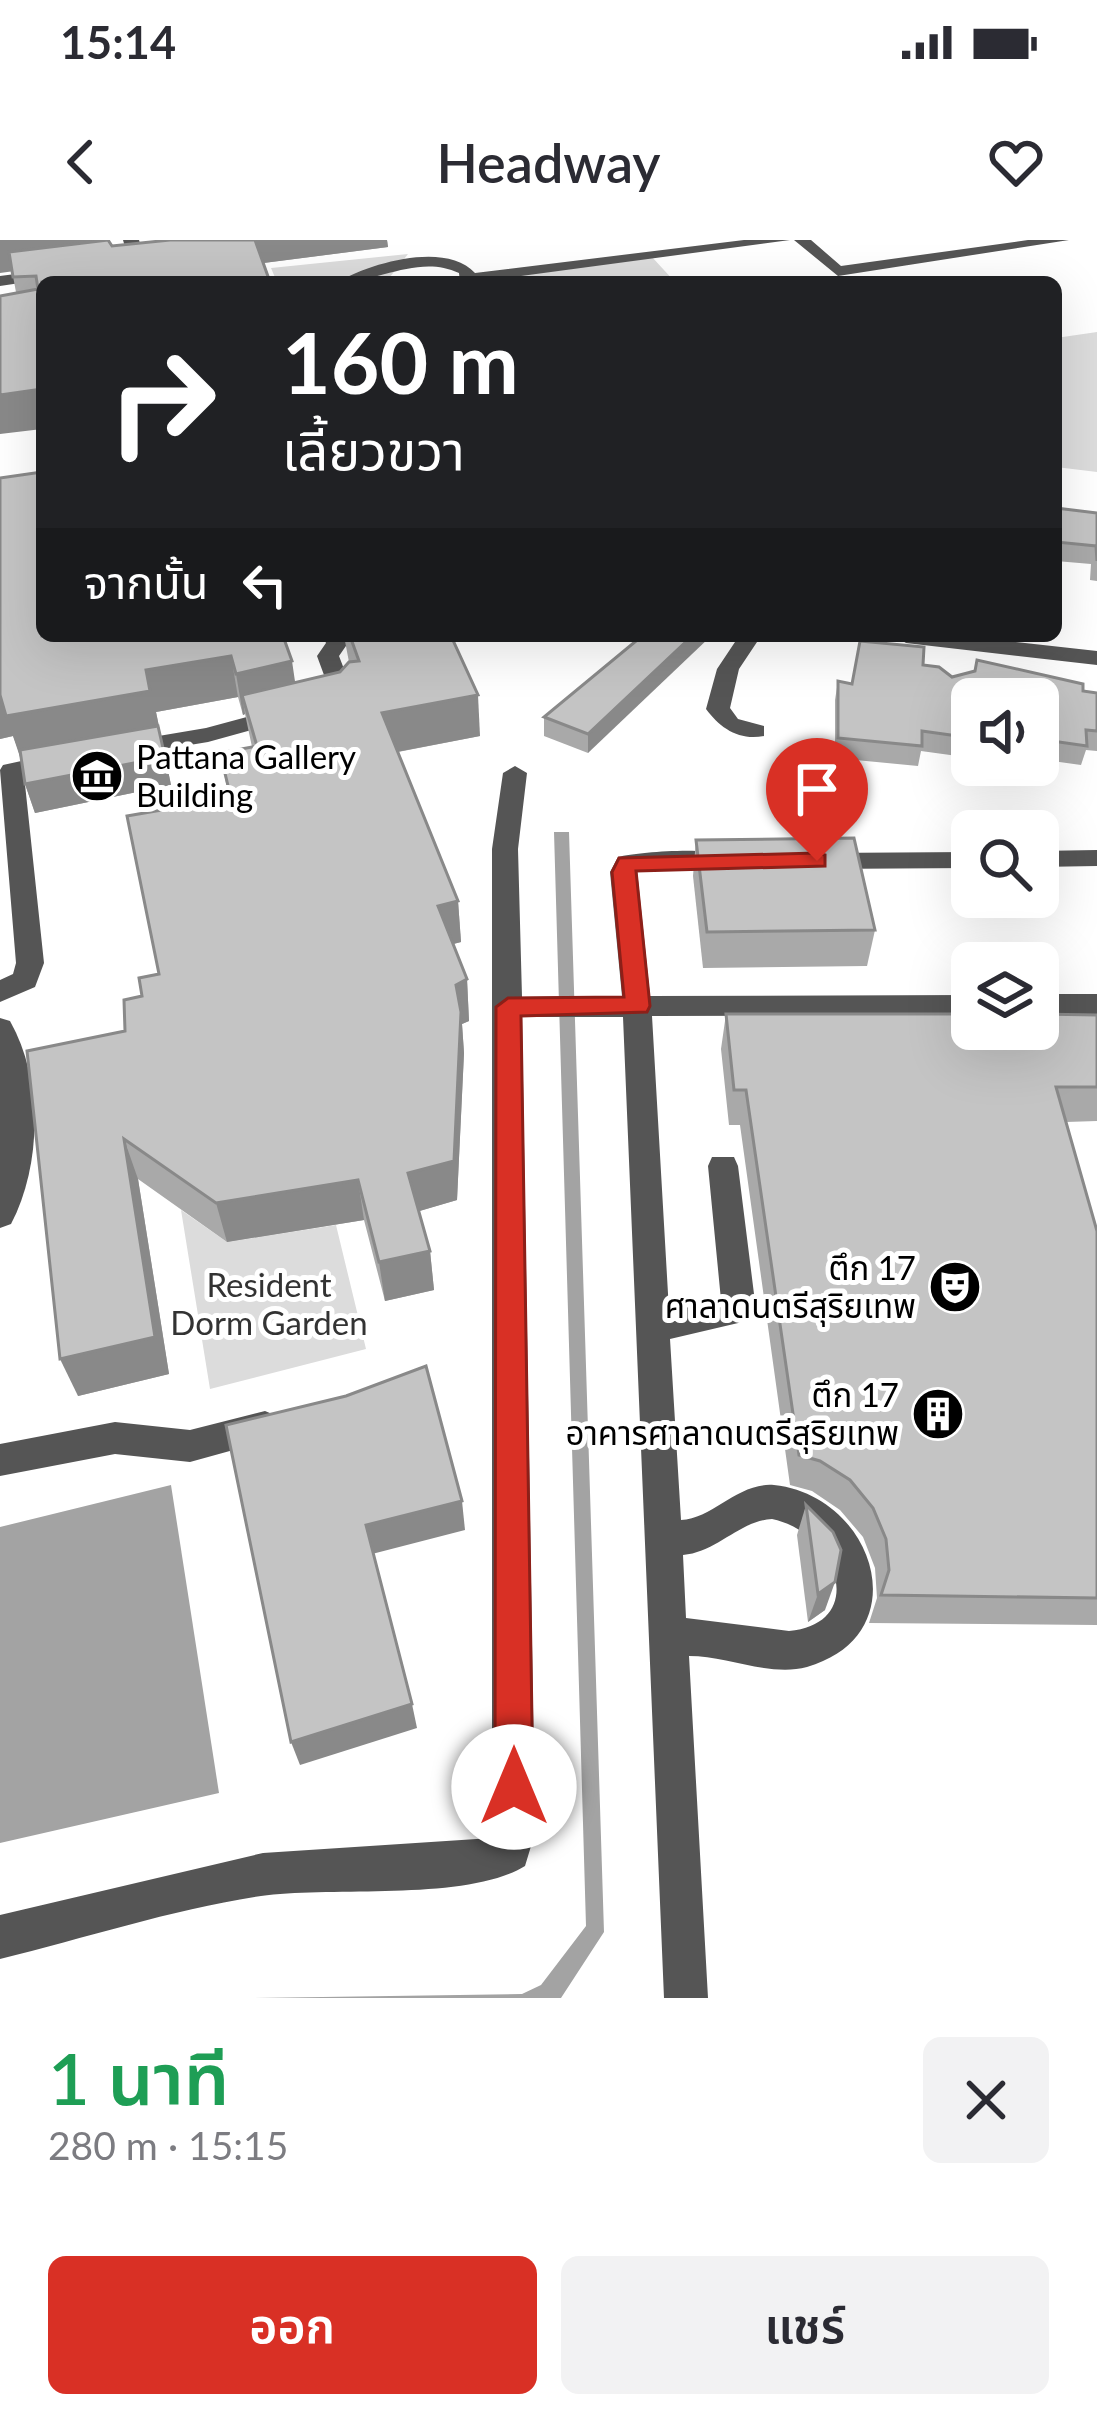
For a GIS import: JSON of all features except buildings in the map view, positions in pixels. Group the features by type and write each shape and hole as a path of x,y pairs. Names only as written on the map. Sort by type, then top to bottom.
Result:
{"street":[{"path":"131,240 141,273"},
{"path":"663,250 697,240"},
{"path":"475,276 663,250 782,240"},
{"path":"802,240 835,271 1061,240"},
{"path":"380,276 407,253 448,263 467,276"},
{"path":"895,263 913,276"},
{"path":"116,266 141,273"},
{"path":"36,276 71,272"},
{"path":"7,299 2,280 36,276"},
{"path":"0,992 25,980 29,964 6,793 12,770 208,736 336,704 343,694 328,656 337,642"},
{"path":"746,642 728,669 718,709 730,724 756,731"},
{"path":"920,642 947,653 1097,658"},
{"path":"0,1937 262,1874 497,1859 510,1851 519,1007 505,849 515,773"},
{"path":"1059,859 1097,858"},
{"path":"795,861 951,860"},
{"path":"686,1998 638,1006 623,872 627,863 751,861"},
{"path":"1059,1004 1097,1004"},
{"path":"519,1007 951,1005"},
{"path":"0,1028 8,1045 15,1095 17,1153 10,1198 0,1215"},
{"path":"653,1330 739,1310 724,1166"},
{"path":"0,1460 115,1438 190,1446 308,1418"},
{"path":"662,1538 704,1535 743,1508 767,1502 794,1505 836,1531 850,1551 856,1574 855,1598 846,1620 830,1637 808,1648 781,1651 728,1638 668,1637"}],"green space":[{"path":"408,254 391,276 274,276 271,268"},
{"path":"652,257 669,276 505,276"},
{"path":"1097,332 1097,472 1062,468 1062,337"},
{"name":"Resident Dorm Garden","path":"181,1210 227,1242 336,1225 366,1349 210,1389"}],"shaded area":[{"path":"554,832 569,832 604,1932 561,1998 253,1998 522,1994 541,1985 586,1926"},
{"path":"171,1485 219,1793 0,1843 0,1527"}],"place":[{"name":"Pattana Gallery Building","path":"97,776"},
{"name":"ตึก 17 ศาลาดนตรีสุริยเทพ","path":"955,1287"},
{"name":"ตึก 17 อาคารศาลาดนตรีสุริยเทพ","path":"938,1414"}],"route":[{"path":"514,1787 508,1007 638,1006 623,872 627,863 817,861"}]}
